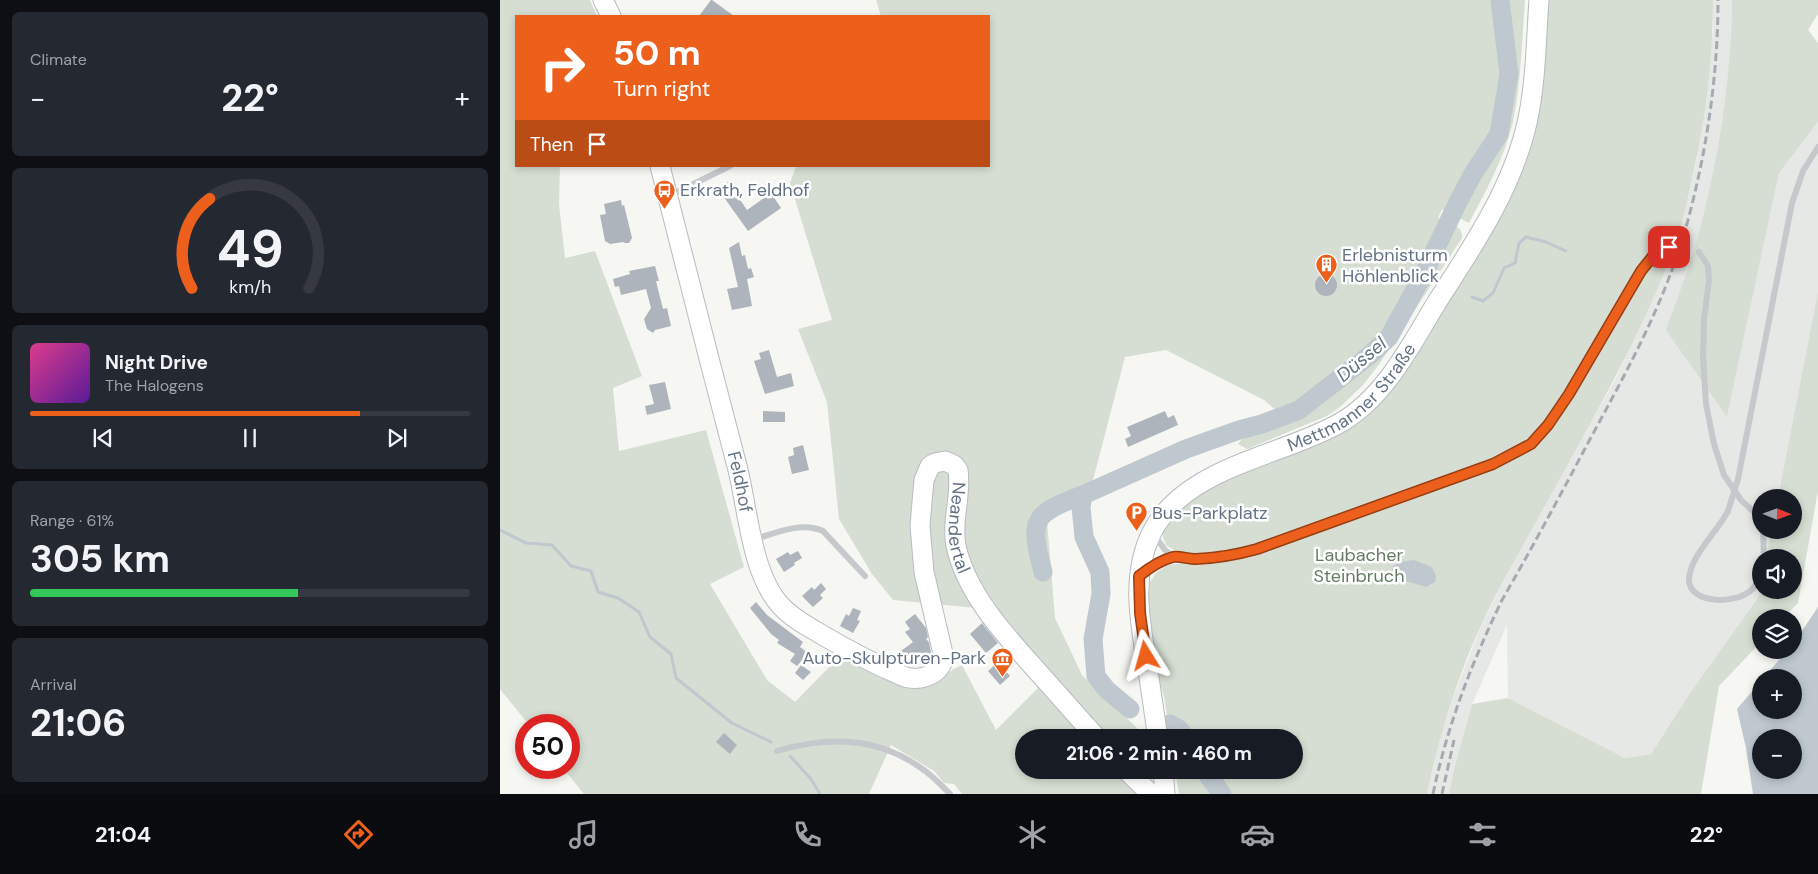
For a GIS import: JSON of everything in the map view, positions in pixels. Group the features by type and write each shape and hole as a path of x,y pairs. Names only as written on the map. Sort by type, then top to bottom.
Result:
{"main road":[{"path":"603,0 610,15"},
{"name":"Mettmanner Straße","path":"1157,729 1140,613 1139,576 1144,553 1152,533 1162,516 1176,500 1197,484 1342,422 1370,399 1402,359 1496,206 1518,156 1527,124 1534,85 1539,0"},
{"name":"Feldhof","path":"660,167 738,470 752,540 766,585 780,605 800,622 867,660 903,677 923,678"},
{"name":"Neandertal","path":"923,678 938,670 944,658 924,572 920,526 924,480 930,466 945,461 958,470 956,545 968,578 994,619 1018,649 1089,729"},
{"path":"1135,779 1151,794"},
{"path":"1163,779 1165,794"}],"lane":[{"path":"1752,590 1744,596 1730,600 1701,597 1690,587 1689,578 1699,553 1728,511 1738,479 1792,203 1803,171 1818,147"},
{"path":"668,197 728,167"},
{"path":"1139,576 1163,561 1174,557 1210,558 1236,555 1257,549 1493,464 1531,444 1548,425 1569,394 1641,271 1653,256 1669,247"},
{"path":"1699,252 1708,266 1709,280 1704,320 1703,357 1706,404 1714,444 1724,475 1741,500 1752,510"},
{"path":"752,540 778,532 803,527 815,527 823,531 865,576"},
{"path":"1152,533 1165,550 1174,557"},
{"path":"777,751 818,741 846,740 860,742 899,755 922,768 950,794"}],"shaded area":[{"path":"1713,0 1732,0 1729,75 1716,165 1698,237 1686,273 1727,417 1779,173 1818,122 1818,291 1780,489 1752,489 1752,539 1769,539 1767,549 1752,549 1752,599 1757,599 1688,696 1651,754 1625,758 1508,698 1507,625 1472,704 1449,794 1427,794 1441,735 1454,695 1479,631 1512,564 1615,380 1644,318 1675,244 1696,162 1713,31"},
{"path":"1414,560 1432,567 1436,576 1435,582 1426,587 1406,581 1395,571 1393,566 1400,562"},
{"path":"1818,607 1818,794 1753,794 1746,748 1737,709 1752,692 1752,719 1802,719 1802,669 1771,669 1780,659 1802,659 1802,631"}],"green space":[{"path":"500,0 590,0 597,15 515,15 515,167 560,167 559,204 565,258 595,251 642,376 613,388 619,451 706,430 744,567 710,584 767,680 795,702 839,657 891,682 907,685 929,681 962,665 996,730 1038,688 977,608 893,600 872,574 839,519 827,402 798,329 832,320 790,183 796,167 990,167 990,15 881,15 876,0 1525,0 1516,107 1500,161 1469,223 1442,209 1438,218 1458,227 1462,238 1380,363 1363,385 1340,407 1327,416 1247,449 1238,444 1257,420 1278,412 1264,400 1166,350 1125,357 1092,484 1046,509 1055,618 1082,675 1137,729 1015,729 1015,779 1140,779 1141,794 962,794 954,784 944,783 934,771 891,745 869,794 584,794 572,779 580,779 580,714 520,714 500,689"},
{"name":"Laubacher Steinbruch","path":"1543,0 1713,0 1712,44 1705,109 1698,153 1675,245 1646,314 1613,382 1510,569 1472,646 1438,746 1427,794 1179,794 1176,779 1303,779 1303,729 1169,729 1164,696 1156,671 1148,607 1150,582 1157,572 1168,565 1185,563 1185,557 1166,545 1163,537 1164,528 1169,521 1205,488 1346,424 1511,187"},
{"path":"1732,0 1818,0 1818,14 1808,30 1818,43 1818,122 1779,173 1727,417 1666,330 1694,248 1718,148 1729,60"},
{"path":"1818,291 1818,491 1802,581 1802,549 1767,549 1769,539 1802,539 1802,489 1780,489"},
{"path":"1757,599 1799,599 1798,603 1792,609 1752,609 1752,651 1719,686 1701,794 1449,794 1472,704 1508,698 1625,758 1651,754 1688,696"}],"building":[{"path":"712,0 733,15 700,15"},
{"path":"728,182 747,210 771,193 781,208 748,231 718,189"},
{"path":"621,200 632,238 629,243 610,244 605,241 600,215 606,214 604,204"},
{"path":"739,242 742,256 745,255 748,269 751,268 754,277 747,279 752,306 732,310 727,289 738,287 729,248"},
{"path":"655,266 659,281 656,281 663,309 667,308 671,326 655,330 653,333 647,329 644,319 651,308 646,289 621,295 619,286 615,287 613,279 630,274 629,271"},
{"name":"Erlebnisturm Höhlenblick","path":"1326,274 1334,277 1337,285 1334,293 1326,296 1318,293 1315,285 1318,277"},
{"path":"769,350 777,377 791,373 794,386 765,394 754,361 761,359 759,353"},
{"path":"665,382 671,409 647,415 645,406 654,404 649,385"},
{"path":"763,411 785,412 785,422 763,422"},
{"path":"1165,411 1168,418 1174,415 1178,425 1128,447 1125,439 1131,436 1127,427"},
{"path":"803,445 809,470 792,474 788,457 794,455 793,448"},
{"path":"798,551 802,558 784,572 776,559 788,552 790,555"},
{"path":"821,583 826,589 820,595 823,598 813,607 802,596 812,587 814,590"},
{"path":"756,602 767,615 803,642 800,647 808,653 797,666 790,661 795,654 777,643 779,640 771,634 750,608"},
{"path":"853,608 861,611 857,620 860,621 853,633 840,626 846,614 849,616"},
{"path":"915,614 926,628 928,637 926,639 929,642 931,653 913,667 901,651 913,642 905,632 910,629 905,622"},
{"path":"982,623 998,643 986,653 970,634"},
{"path":"998,662 1010,676 1000,685 988,671"},
{"path":"801,665 811,672 803,680 795,673"},
{"path":"724,733 737,745 730,754 716,742"}],"waterway":[{"name":"Düssel","path":"1130,709 1107,690 1096,676 1093,639 1101,594 1100,572 1084,537 1081,507 1083,495 1186,449 1299,410 1371,354 1389,337 1423,275 1473,174 1499,134 1509,74 1500,0"},
{"path":"1472,297 1483,301 1493,293 1504,268 1515,263 1519,243 1526,237 1546,242 1566,251"},
{"name":"Düssel","path":"1043,572 1036,540 1036,529 1039,521 1044,514 1053,508 1083,495"},
{"path":"500,530 526,543 552,545 571,566 591,571 598,592 618,598 639,612 650,637 671,654 676,678 732,723 771,742"},
{"name":"Düssel","path":"1170,724 1179,729"},
{"path":"790,756 811,779 820,794"},
{"name":"Düssel","path":"1211,779 1222,794"}],"railway":[{"path":"1433,794 1453,719 1470,671 1491,624 1502,600 1643,339 1676,259 1685,231 1705,146 1716,58 1718,0"},
{"path":"1442,794 1454,740"}],"place":[{"name":"Erkrath, Feldhof","path":"664,209"},
{"name":"Erlebnisturm Höhlenblick","path":"1326,284"},
{"name":"Bus-Parkplatz","path":"1136,532"},
{"name":"Auto-Skulpturen-Park","path":"1002,677"}],"route":[{"path":"1146,656 1140,613 1139,576 1163,561 1174,557 1192,559 1236,555 1257,549 1493,464 1531,444 1548,425 1569,394 1641,271 1653,256 1669,247"}]}
